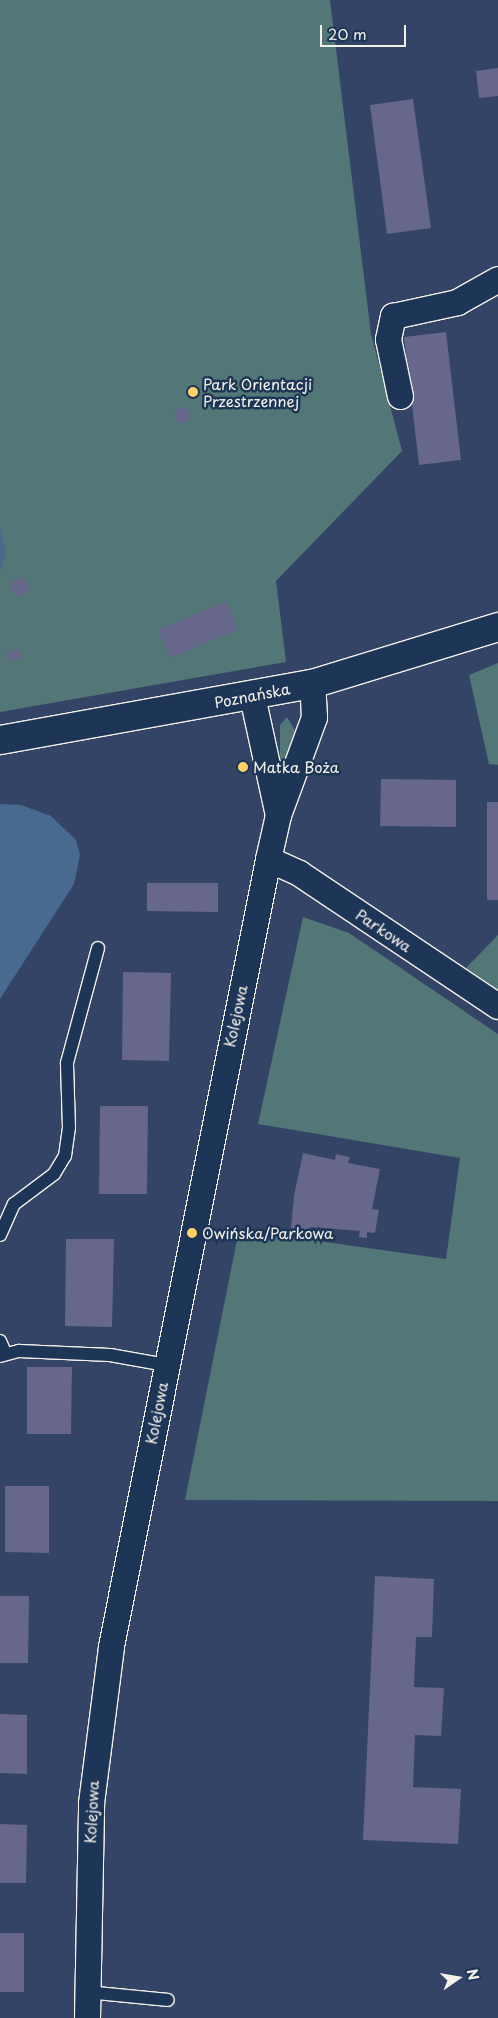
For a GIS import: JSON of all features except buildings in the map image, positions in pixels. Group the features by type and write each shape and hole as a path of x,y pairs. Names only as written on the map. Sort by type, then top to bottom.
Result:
{"main road":[{"name":"Poznańska","path":"0,740 312,684 498,627"}],"street":[{"path":"400,396 388,339 393,316 457,302 498,279"},
{"name":"Kolejowa","path":"87,2018 97,1741 166,1364 268,859 278,815 314,717 312,684"},
{"name":"Kolejowa","path":"252,696 278,815"},
{"name":"Parkowa","path":"268,859 299,873 498,1006"}],"lane":[{"path":"0,1235 14,1204 54,1174 65,1156 69,1128 67,1063 98,948"},
{"path":"0,1341 2,1355 118,1355 166,1364"},
{"path":"87,1992 168,2000"}],"green space":[{"name":"Park Orientacji Przestrzennej","path":"0,0 330,0 371,334 402,451 276,581 286,662 0,712"},
{"path":"498,663 498,765 489,764 469,675"},
{"path":"287,717 295,730 284,778 280,776 280,725"},
{"path":"303,917 349,933 498,1034 498,1501 185,1500 239,1230 446,1259 460,1158 258,1124"},
{"path":"498,935 498,990 466,968"}],"water":[{"path":"0,526 6,553 0,572"},
{"path":"0,804 21,805 51,816 76,840 80,855 74,884 0,999"}],"place":[{"name":"Park Orientacji Przestrzennej","path":"193,392"},
{"name":"Matka Boża","path":"243,767"},
{"name":"Owińska/Parkowa","path":"192,1233"}]}
